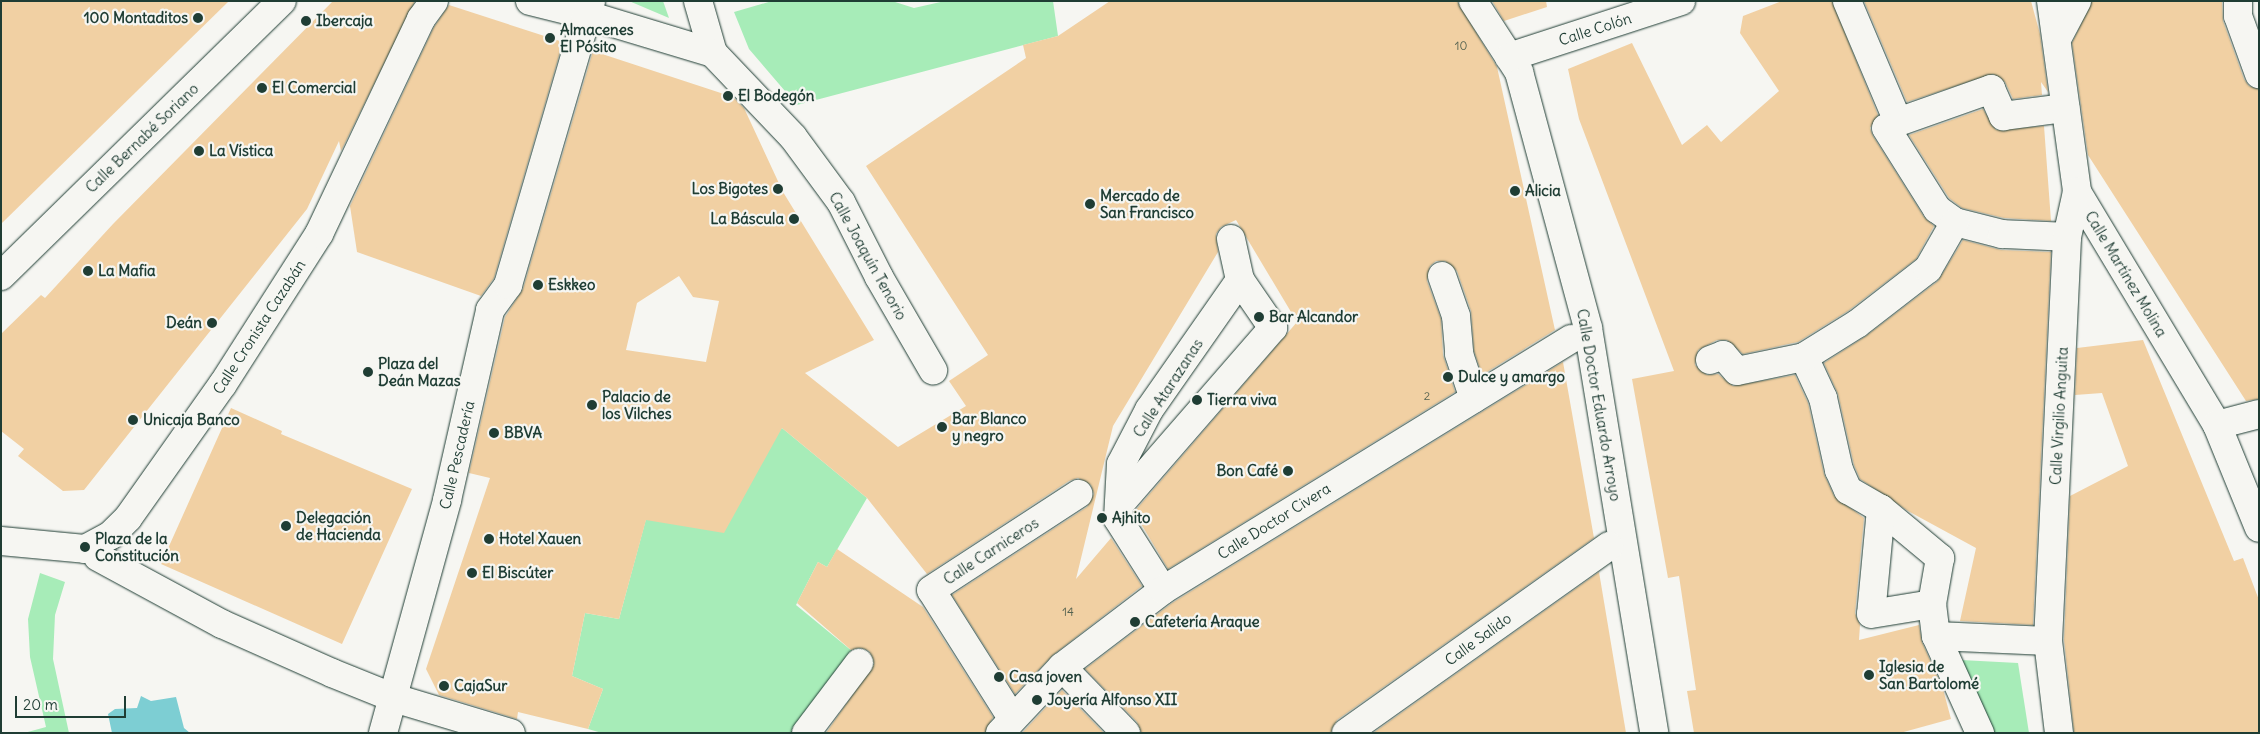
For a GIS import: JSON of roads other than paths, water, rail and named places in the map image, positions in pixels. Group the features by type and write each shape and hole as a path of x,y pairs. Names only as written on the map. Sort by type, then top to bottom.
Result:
{"street":[{"name":"Calle Bernabé Soriano","path":"1,276 282,1"},
{"name":"Calle Cronista Cazabán","path":"1,541 85,549 111,535 165,468 223,384 319,234 421,18 434,1"},
{"path":"530,1 589,8 712,53"},
{"name":"Calle Joaquín Tenorio","path":"698,1 712,53 793,137 840,202 879,278 933,370"},
{"name":"Calle Doctor Eduardo Arroyo","path":"1473,1 1519,72 1588,328 1654,733"},
{"name":"Calle Colón","path":"1509,57 1681,1"},
{"path":"1847,1 1898,122"},
{"name":"Calle Martínez Molina","path":"2051,1 2077,192 2217,425 2259,528"},
{"path":"2057,39 2077,1"},
{"path":"2238,1 2238,16 2259,74"},
{"name":"Calle Pescadería","path":"394,698 447,500 490,310 508,285 589,8"},
{"path":"2065,108 2003,116 1991,89 1886,128 1937,209 1955,222 2002,234 2067,236"},
{"name":"Calle Virgilio Anguita","path":"2059,733 2048,641 2067,236 2077,192"},
{"path":"1710,360 1723,355 1737,371 1804,357 1856,324 1928,269 1955,222"},
{"path":"1119,505 1273,328 1240,280 1231,239"},
{"path":"1442,276 1456,316 1459,354 1474,398"},
{"name":"Calle Atarazanas","path":"1163,590 1118,519 1121,464 1149,410 1240,280"},
{"name":"Calle Doctor Civera","path":"1006,725 1062,668 1163,590 1571,339"},
{"path":"1804,357 1823,398 1840,470 1848,490 1881,509 1940,558 1932,604 1936,636 1980,733"},
{"path":"2217,425 2259,414"},
{"name":"Calle Carniceros","path":"1006,725 931,590 1078,494"},
{"path":"1881,509 1871,614 1932,604"},
{"name":"Calle Salido","path":"1346,733 1609,546"},
{"path":"98,557 222,624 394,698 512,733"},
{"path":"1936,636 2048,641"},
{"path":"806,733 859,663"},
{"path":"1062,668 1126,733"},
{"path":"383,733 394,698"}],"water":[{"path":"141,696 151,701 176,697 184,728 190,733 112,733 108,714 115,709 137,708"}],"place":[{"name":"100 Montaditos","path":"198,18"},
{"name":"Ibercaja","path":"306,21"},
{"name":"Almacenes El Pósito","path":"550,38"},
{"name":"El Comercial","path":"262,88"},
{"name":"El Bodegón","path":"728,96"},
{"name":"La Vística","path":"199,151"},
{"name":"Los Bigotes","path":"778,189"},
{"name":"Alicia","path":"1515,191"},
{"name":"Mercado de San Francisco","path":"1090,204"},
{"name":"La Báscula","path":"794,219"},
{"name":"La Mafia","path":"88,271"},
{"name":"Eskkeo","path":"538,285"},
{"name":"Bar Alcandor","path":"1259,317"},
{"name":"Deán","path":"212,323"},
{"name":"Plaza del Deán Mazas","path":"368,372"},
{"name":"Dulce y amargo","path":"1448,377"},
{"name":"Tierra viva","path":"1197,400"},
{"name":"Palacio de los Vilches","path":"592,405"},
{"name":"Unicaja Banco","path":"133,420"},
{"name":"Bar Blanco y negro","path":"942,427"},
{"name":"BBVA","path":"494,433"},
{"name":"Bon Café","path":"1288,471"},
{"name":"Ajhito","path":"1102,518"},
{"name":"Delegación de Hacienda","path":"286,526"},
{"name":"Hotel Xauen","path":"489,539"},
{"name":"Plaza de la Constitución","path":"85,547"},
{"name":"El Biscúter","path":"472,573"},
{"name":"Cafetería Araque","path":"1135,622"},
{"name":"Iglesia de San Bartolomé","path":"1869,675"},
{"name":"Casa joven","path":"999,677"},
{"name":"CajaSur","path":"444,686"},
{"name":"Joyería Alfonso XII","path":"1037,700"}]}
